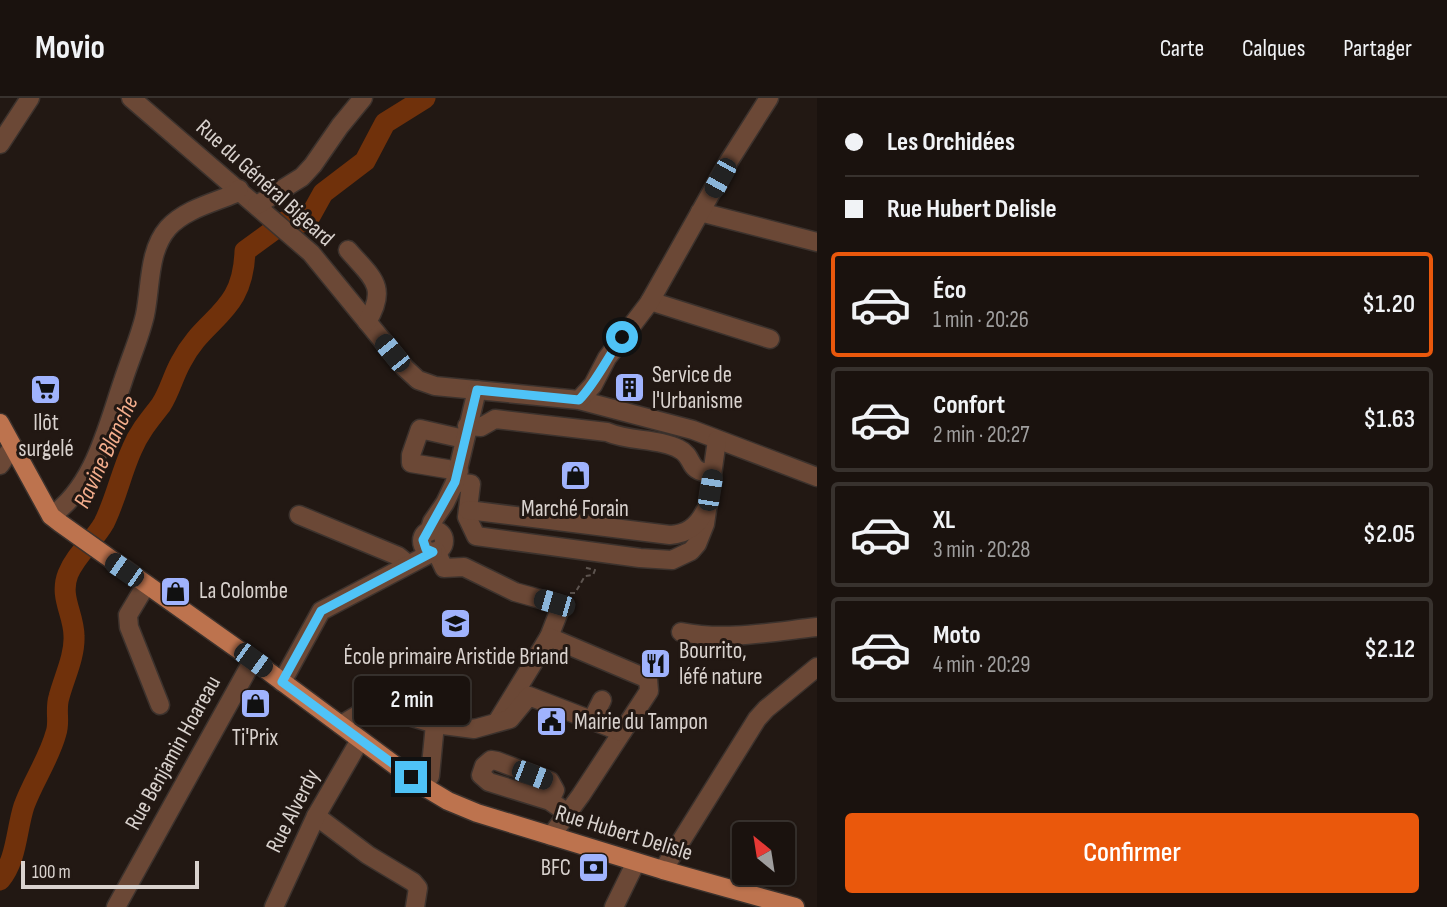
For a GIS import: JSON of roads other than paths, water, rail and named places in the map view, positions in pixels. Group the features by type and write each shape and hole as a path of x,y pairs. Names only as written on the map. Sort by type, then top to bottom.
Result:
{"main road":[{"name":"Rue Hubert Delisle","path":"0,423 56,519 423,786 477,813 663,870 745,901 795,907"}],"street":[{"path":"0,144 30,98"},
{"name":"Rue du Général Bigeard","path":"131,98 311,253 405,368 418,380 435,386 579,400 693,430 817,477"},
{"path":"257,205 302,177 363,98"},
{"path":"579,400 593,385 607,358 650,301 729,161 769,98"},
{"path":"56,519 96,457 144,320 153,259 159,242 169,227 184,216 239,190"},
{"path":"700,212 817,242"},
{"path":"348,250 375,282 378,304 367,321"},
{"path":"650,301 770,339"},
{"path":"477,390 457,476 445,503 432,522 435,543 444,568 464,567 515,592 558,604 560,609 549,637 497,722"},
{"path":"712,473 693,469 683,450 673,446 621,438 607,432 495,419 466,432 420,429 411,455 411,463 457,476 471,484 468,523 476,537 672,560 691,551 701,535 718,440"},
{"path":"0,465 8,453 15,449"},
{"path":"468,510 676,534 697,525 707,507"},
{"path":"299,515 398,556 408,564"},
{"path":"676,534 686,546 684,556"},
{"path":"282,682 321,611 408,564 435,543"},
{"path":"146,585 128,615 130,627 160,705"},
{"path":"681,632 706,637 729,637 817,627"},
{"path":"549,637 648,679 649,691 551,836"},
{"name":"Rue Benjamin Hoareau","path":"116,907 253,660"},
{"path":"663,870 757,719 817,667"},
{"path":"341,726 361,713 385,709 435,724 474,729 510,719 529,696 622,732"},
{"path":"592,720 601,700"},
{"path":"423,786 430,776 435,724"},
{"name":"Rue Alverdy","path":"274,907 316,816 360,740"},
{"path":"550,801 566,812"},
{"path":"316,816 368,855 413,882 418,888 415,907"},
{"path":"614,907 636,862"}],"waterway":[{"name":"Ravine Blanche","path":"0,880 13,854 24,806 57,729 58,702 74,644 65,590 68,574 104,523 138,437 164,400 178,367 191,346 221,313 238,289 245,251 286,221 299,223 308,220 323,193 365,161 385,123 425,98"}],"place":[{"name":"Service de l'Urbanisme","path":"629,388"},
{"name":"Ilôt surgelé","path":"46,389"},
{"name":"Marché Forain","path":"575,475"},
{"name":"La Colombe","path":"176,591"},
{"name":"École primaire Aristide Briand","path":"456,623"},
{"name":"Bourrito, léfé nature","path":"656,664"},
{"name":"Ti'Prix","path":"255,704"},
{"name":"Mairie du Tampon","path":"551,722"},
{"name":"BFC","path":"594,868"}]}
